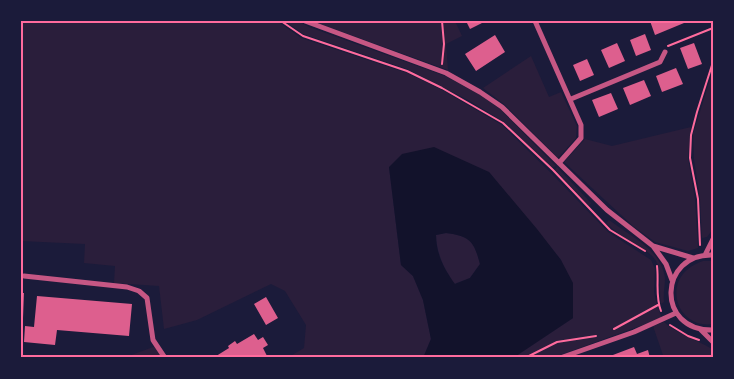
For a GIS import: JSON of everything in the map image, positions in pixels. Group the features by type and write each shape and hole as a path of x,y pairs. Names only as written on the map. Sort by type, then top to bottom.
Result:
{"street":[{"path":"305,21 444,72 502,107 607,210 653,246 666,264 672,280"},
{"path":"535,21 581,125 580,138 559,164"},
{"path":"571,99 660,62 665,52"},
{"path":"703,255 713,238"},
{"path":"653,246 692,258"},
{"path":"713,255 692,258 680,268 672,280 670,292 676,313 683,321 691,327 701,330 713,330"},
{"path":"24,276 139,291 147,298 153,340 165,358"},
{"path":"560,358 634,332 676,313"},
{"path":"701,330 713,342"}],"path":[{"path":"281,21 303,36 407,71 442,88 503,123 553,170 610,230 646,252"},
{"path":"442,21 444,72"},
{"path":"665,52 669,45 713,28"},
{"path":"703,255 698,199 690,158 691,135 713,62"},
{"path":"653,258 657,267 659,305 665,319 671,326 688,336 703,341"},
{"path":"615,329 659,305"},
{"path":"525,358 557,342 596,336"}],"shaded area":[{"path":"21,21 277,21 301,38 407,73 442,90 502,125 608,232 651,260 655,269 654,292 662,318 552,358 513,358 573,318 561,260 489,172 389,167 401,265 413,276 423,300 431,339 423,358 287,358 304,348 306,325 285,291 271,284 197,320 164,329 159,286 114,283 115,266 84,263 85,244 21,241"},
{"path":"285,21 298,21 309,27 445,76 479,94 500,109 556,166 552,168 504,122 468,100 407,69 303,34"},
{"path":"312,21 455,21 462,36 446,44 448,70"},
{"path":"531,56 549,97 561,92 577,126 576,138 558,158 505,105 483,88"},
{"path":"713,70 713,229 707,237 702,238 693,134"},
{"path":"691,127 688,158 695,199 698,248 688,251 655,242 633,226 564,162 585,139 612,146"},
{"path":"434,147 489,172 561,260 573,283 573,318 513,358 423,358 431,339 423,300 413,276 401,265 389,167 402,154","holes":["446,233 461,236 470,241 476,250 480,264 470,278 455,284 447,273 437,249 436,235"]},
{"path":"557,167 591,203 589,206 555,170"},
{"path":"609,220 644,244 658,259 665,278 664,302 661,304 659,268 655,259 606,223"},
{"path":"446,233 461,236 470,241 476,250 480,264 470,278 454,284 438,249 436,235"},
{"path":"703,261 713,261 713,324 700,324 690,319 682,311 677,300 680,278 689,268"},
{"path":"664,322 675,330 712,349 713,358 664,358 653,326"},
{"path":"159,345 168,358 123,358 156,346"}],"building":[{"path":"466,21 481,21 482,23 470,29"},
{"path":"650,21 683,21 684,23 655,35"},
{"path":"645,34 651,50 636,56 630,40"},
{"path":"495,35 505,52 476,71 465,54"},
{"path":"617,43 625,61 609,68 601,50"},
{"path":"694,43 702,64 688,69 680,48"},
{"path":"587,59 594,75 580,81 573,65"},
{"path":"676,68 683,84 662,92 656,76"},
{"path":"644,80 651,96 630,105 623,88"},
{"path":"611,93 618,109 599,117 592,100"},
{"path":"21,293 24,293 23,318 21,318"},
{"path":"37,296 132,304 129,336 57,330 55,345 24,342 25,326 34,327"},
{"path":"266,297 278,318 266,325 254,304"},
{"path":"254,334 258,340 263,337 268,345 263,348 267,356 264,358 213,358 229,348 228,346 235,341 237,344"},
{"path":"634,347 637,354 648,350 650,358 605,358"}]}
